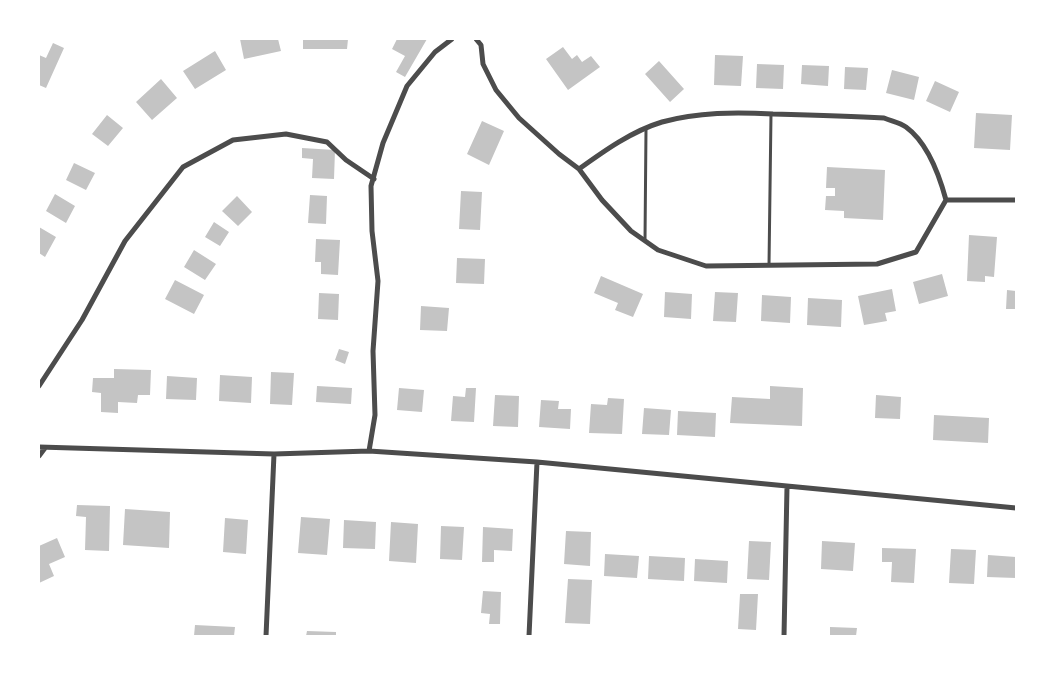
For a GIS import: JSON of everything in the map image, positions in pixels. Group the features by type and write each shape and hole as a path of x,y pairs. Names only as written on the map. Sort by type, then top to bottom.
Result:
{"street":[{"path":"369,452 374,415 372,351 378,281 372,231 372,186 384,143 407,86 434,52 452,39"},
{"path":"476,39 481,45 483,64 496,90 519,118 559,154 579,169 602,200 631,231 658,250 706,266 877,264 916,252 946,200 943,187 926,147 906,127 884,118 739,112 703,114 663,122 646,129 606,150 579,169"},
{"path":"39,386 82,320 125,242 182,166 233,140 286,134 328,142 346,160 374,179"},
{"path":"946,200 1016,200"},
{"path":"39,447 274,454 369,452 537,462 1016,508"},
{"path":"39,456 45,448"},
{"path":"266,636 274,454"},
{"path":"530,636 537,462"},
{"path":"784,636 788,487"}],"lane":[{"path":"769,265 771,114"},
{"path":"645,241 646,129"}],"building":[{"path":"240,39 278,39 281,51 244,59"},
{"path":"303,39 348,39 347,49 303,49"},
{"path":"397,39 427,39 405,77 396,72 405,56 392,49"},
{"path":"53,43 64,48 46,88 39,85 39,55 46,58"},
{"path":"563,47 572,59 577,55 582,62 591,56 600,67 568,90 546,59"},
{"path":"215,51 226,70 195,89 183,71"},
{"path":"715,55 743,56 741,86 714,85"},
{"path":"659,61 684,89 670,102 645,74"},
{"path":"757,64 784,65 783,89 756,88"},
{"path":"802,65 829,66 828,86 801,84"},
{"path":"845,67 868,68 866,90 844,89"},
{"path":"892,70 919,77 914,100 886,93"},
{"path":"161,79 177,98 152,120 136,102"},
{"path":"935,81 959,92 950,112 926,101"},
{"path":"976,113 1012,115 1010,150 974,148"},
{"path":"107,115 123,128 108,146 92,134"},
{"path":"482,121 504,131 489,165 467,154"},
{"path":"302,148 335,150 334,179 312,178 313,159 302,158"},
{"path":"74,163 95,173 86,190 66,180"},
{"path":"827,167 885,170 883,220 844,218 844,211 825,210 826,196 835,196 835,188 826,188"},
{"path":"461,191 482,192 480,230 459,229"},
{"path":"55,194 75,206 66,223 46,211"},
{"path":"310,195 327,196 326,224 308,223"},
{"path":"237,196 252,212 238,226 222,211"},
{"path":"214,222 229,232 220,246 205,237"},
{"path":"39,227 56,237 45,257 39,253"},
{"path":"969,235 997,237 994,277 985,276 985,282 967,281"},
{"path":"316,239 340,240 338,275 321,274 321,262 315,262"},
{"path":"194,250 216,264 205,280 184,267"},
{"path":"457,258 485,259 484,284 456,283"},
{"path":"942,274 948,296 919,304 913,282"},
{"path":"601,276 643,294 633,317 615,310 618,303 594,293"},
{"path":"175,280 204,295 194,314 165,299"},
{"path":"892,289 896,311 885,313 887,321 864,325 858,296"},
{"path":"1007,290 1016,291 1016,309 1006,309"},
{"path":"665,292 692,294 691,319 664,317"},
{"path":"715,292 738,293 736,322 713,321"},
{"path":"319,293 339,294 338,320 318,319"},
{"path":"762,295 791,297 790,323 761,321"},
{"path":"808,298 842,300 841,327 807,325"},
{"path":"421,306 449,308 447,331 420,330"},
{"path":"339,349 349,352 345,364 335,360"},
{"path":"114,369 151,370 150,395 138,395 137,403 118,402 118,413 101,412 101,393 92,392 93,378 114,378"},
{"path":"271,372 294,373 292,405 270,404"},
{"path":"220,375 252,377 251,403 219,401"},
{"path":"167,376 197,378 196,400 166,399"},
{"path":"317,386 352,388 351,404 316,402"},
{"path":"770,386 803,388 802,426 730,423 732,397 770,399"},
{"path":"399,388 424,390 422,412 397,410"},
{"path":"466,388 476,388 474,422 451,421 453,396 465,397"},
{"path":"495,395 519,396 518,427 493,426"},
{"path":"876,395 901,397 900,419 875,418"},
{"path":"608,398 624,399 622,434 589,433 591,404 607,405"},
{"path":"541,400 559,401 558,409 571,409 570,429 539,427"},
{"path":"644,408 671,410 669,435 642,434"},
{"path":"678,411 716,413 715,437 677,435"},
{"path":"934,415 989,418 988,443 933,440"},
{"path":"77,505 110,506 109,551 85,550 86,517 76,516"},
{"path":"125,509 170,512 169,548 123,545"},
{"path":"301,517 330,519 327,555 298,553"},
{"path":"225,518 248,520 246,554 223,552"},
{"path":"344,520 376,522 375,549 343,548"},
{"path":"391,522 418,524 416,563 389,561"},
{"path":"441,526 464,527 462,560 440,559"},
{"path":"483,527 513,529 512,551 494,550 494,562 482,562"},
{"path":"566,531 591,532 590,566 564,564"},
{"path":"57,538 65,557 49,564 54,576 39,583 39,546"},
{"path":"749,541 771,542 769,580 747,579"},
{"path":"822,541 855,543 853,571 821,569"},
{"path":"882,548 916,549 914,583 891,582 892,562 882,562"},
{"path":"951,549 976,550 974,584 949,583"},
{"path":"605,554 639,556 637,578 604,576"},
{"path":"988,555 1016,557 1016,578 987,577"},
{"path":"649,556 685,558 684,581 648,579"},
{"path":"695,559 728,561 727,583 694,581"},
{"path":"568,579 592,580 590,624 565,623"},
{"path":"483,591 501,592 500,624 489,624 490,614 481,613"},
{"path":"740,594 758,594 756,630 738,629"},
{"path":"195,625 235,627 234,636 194,636"},
{"path":"830,627 857,628 856,636 830,636"},
{"path":"307,631 336,632 336,636 306,636"}]}
